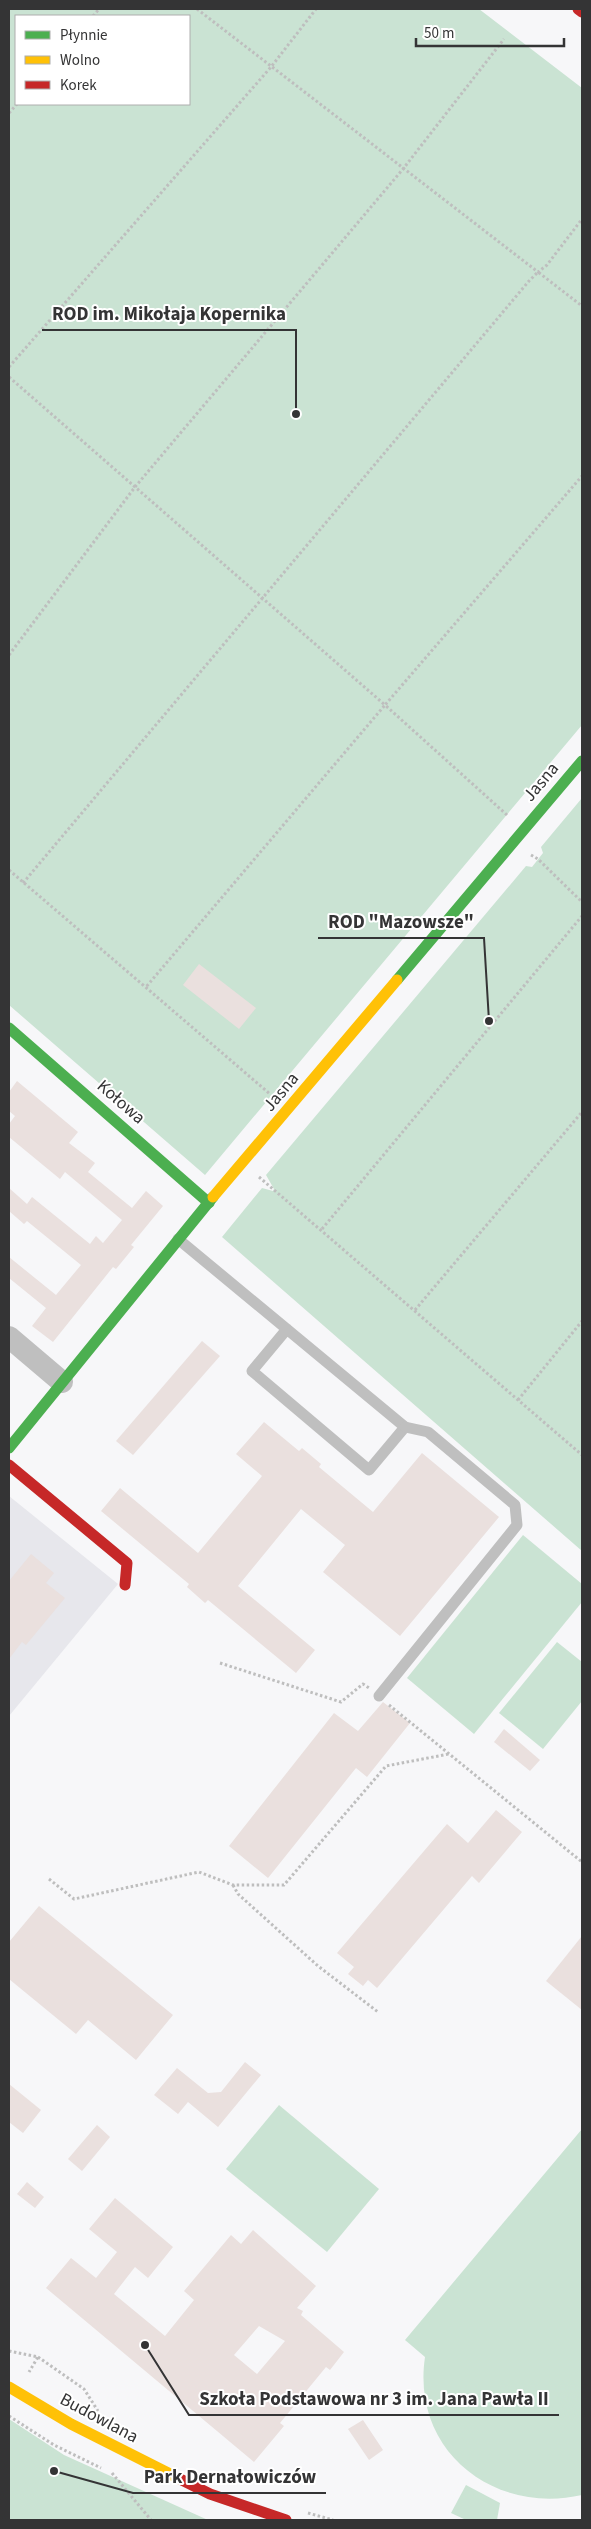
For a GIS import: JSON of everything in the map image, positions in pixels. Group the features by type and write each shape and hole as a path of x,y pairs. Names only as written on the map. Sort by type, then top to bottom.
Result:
{"street":[{"name":"Jasna","path":"9,1448 178,1239 210,1204 582,761"},
{"name":"Kołowa","path":"9,1028 210,1204"},
{"path":"9,1337 62,1382"},
{"path":"9,1465 127,1563 126,1585"},
{"name":"Budowlana","path":"9,2387 79,2428 210,2494 286,2520"}],"lane":[{"path":"178,1239 405,1427 428,1432 515,1505 517,1525 378,1696"},
{"path":"286,1329 252,1371 370,1470 405,1427"}],"path":[{"path":"197,9 582,306"},
{"path":"9,366 271,67 316,9"},
{"path":"9,655 135,487 404,169 504,39"},
{"path":"23,882 262,596 538,272 547,265 582,219"},
{"path":"9,377 262,596 506,815"},
{"path":"146,987 582,476"},
{"path":"538,859 582,902"},
{"path":"9,870 272,1095"},
{"path":"322,1229 582,916"},
{"path":"415,1310 582,1112"},
{"path":"274,1190 322,1229 582,1455"},
{"path":"518,1400 582,1321"},
{"path":"220,1663 341,1702 363,1684 548,1832 582,1862"},
{"path":"49,1879 74,1899 199,1872 233,1885 284,1885 386,1766 449,1754"},
{"path":"233,1885 238,1894 318,1966 378,2012"},
{"path":"112,2473 151,2520"}],"shaded area":[{"path":"9,1496 118,1584 9,1716"}],"green space":[{"path":"9,9 479,9 582,88 582,725 205,1175 9,1005"},
{"path":"582,798 582,1551 222,1237 262,1188 273,1191 274,1189 266,1175 526,866 532,867 543,853 541,847"},
{"path":"523,1535 582,1584 582,1602 474,1734 407,1678"},
{"path":"557,1642 582,1662 582,1701 543,1749 499,1713"},
{"path":"279,2105 379,2189 327,2252 226,2169"},
{"path":"582,2129 582,2495 549,2499 518,2495 490,2485 465,2469 445,2447 431,2421 424,2391 425,2357 405,2340"},
{"path":"9,2419 64,2455 208,2520 9,2520"},
{"path":"466,2485 500,2503 497,2520 466,2520 451,2513"}],"building":[{"path":"199,964 256,1008 239,1029 183,985"},
{"path":"17,1081 78,1132 69,1143 95,1163 88,1172 132,1208 146,1191 163,1206 131,1245 134,1247 116,1269 113,1267 53,1342 32,1326 46,1308 9,1278 9,1257 56,1295 81,1265 27,1221 24,1224 9,1211 9,1188 27,1204 32,1197 90,1244 96,1236 103,1243 122,1220 65,1172 60,1179 9,1137 9,1124 15,1116 9,1111 9,1092"},
{"path":"202,1341 220,1356 133,1455 116,1441"},
{"path":"264,1422 299,1451 302,1448 321,1464 319,1467 373,1512 422,1453 499,1517 400,1636 323,1572 345,1545 301,1509 238,1586 315,1650 296,1673 208,1600 205,1603 187,1587 189,1584 101,1511 120,1488 198,1553 262,1476 236,1454"},
{"path":"31,1554 54,1573 46,1583 65,1598 26,1645 22,1642 9,1659 9,1581"},
{"path":"383,1702 410,1723 367,1777 356,1768 268,1878 229,1846 334,1713 358,1731"},
{"path":"504,1729 540,1760 530,1771 494,1742"},
{"path":"496,1810 522,1832 479,1883 472,1876 377,1988 368,1980 363,1986 348,1974 354,1967 337,1953 447,1824 468,1843"},
{"path":"39,1906 173,2015 136,2060 88,2020 76,2034 9,1979 9,1942"},
{"path":"582,1936 582,2010 546,1981"},
{"path":"245,2062 261,2075 218,2127 188,2102 178,2114 154,2095 177,2068 208,2093 221,2092"},
{"path":"9,2084 41,2110 23,2133 9,2122"},
{"path":"97,2125 110,2137 82,2171 68,2159"},
{"path":"27,2182 44,2197 35,2208 17,2194"},
{"path":"115,2198 173,2247 148,2278 135,2267 114,2294 165,2336 194,2300 184,2291 231,2235 241,2244 253,2230 316,2286 297,2308 303,2311 301,2315 344,2352 330,2370 326,2367 280,2423 284,2426 254,2462 46,2288 71,2258 96,2278 117,2252 89,2229","holes":["259,2326 285,2341 257,2374 234,2355"]},
{"path":"363,2420 383,2450 369,2460 348,2429"}],"traffic: fast":[{"path":"397,980 582,761"},
{"path":"9,1028 209,1203"},
{"path":"9,1448 213,1197"}],"traffic: slow":[{"path":"213,1197 397,980"},
{"path":"9,2387 71,2424 180,2479"}],"traffic: jam":[{"path":"578,9 582,12"},
{"path":"9,1465 127,1563 125,1585"},
{"path":"180,2479 210,2494 286,2520"}],"place":[{"name":"ROD im. Mikołaja Kopernika","path":"296,414"},
{"name":"ROD \"Mazowsze\"","path":"489,1021"},
{"name":"Szkoła Podstawowa nr 3 im. Jana Pawła II","path":"145,2345"},
{"name":"Park Dernałowiczów","path":"54,2471"}]}
